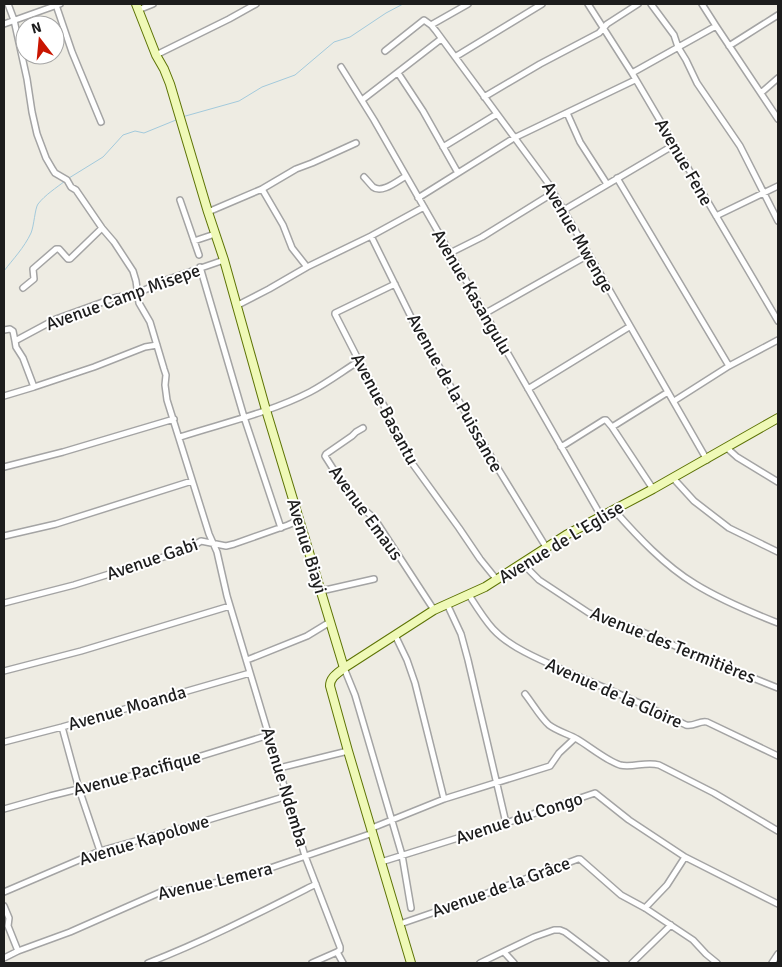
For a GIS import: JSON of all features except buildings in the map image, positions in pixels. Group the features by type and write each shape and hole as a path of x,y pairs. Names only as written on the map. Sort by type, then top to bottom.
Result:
{"street":[{"name":"Avenue Ndemba","path":"8,4 14,20 37,134 46,158 55,173 63,177 76,190 133,271 140,306 150,322 166,375 167,400 214,544 230,606 305,856 340,947 340,950 337,952 343,963"},
{"path":"4,24 58,4 72,52 101,122"},
{"path":"137,7 153,4"},
{"path":"156,55 256,4"},
{"path":"385,50 424,20 431,25 468,4"},
{"path":"455,57 542,4"},
{"name":"Avenue Fene","path":"588,4 632,73 778,322"},
{"path":"484,97 540,64 599,33 607,24 638,4"},
{"path":"650,4 673,33 678,47 697,83 740,146 778,221"},
{"path":"702,4 778,120"},
{"name":"Avenue Biayi","path":"137,7 170,84 344,668"},
{"path":"729,46 778,15"},
{"name":"Avenue Mwenge","path":"431,25 538,170 564,210 629,327 707,460"},
{"path":"632,73 716,26"},
{"path":"362,100 441,39"},
{"name":"Avenue Kasangulu","path":"341,68 362,100 601,516"},
{"path":"398,73 423,111 458,173"},
{"path":"761,93 778,78"},
{"path":"418,198 514,138 635,80"},
{"path":"566,113 580,142 607,184"},
{"path":"443,146 496,114"},
{"path":"208,212 262,189 296,169 312,164 356,143"},
{"path":"564,210 674,145"},
{"path":"364,177 378,190 406,176"},
{"path":"617,178 729,366"},
{"path":"716,216 778,186"},
{"path":"262,189 283,225 292,248 307,267"},
{"path":"450,253 482,237 553,193"},
{"path":"180,200 199,255"},
{"path":"236,306 424,207"},
{"path":"23,288 34,279 33,269 56,249 59,249 68,259 102,228"},
{"path":"194,241 215,234"},
{"name":"Avenue de la Puissance","path":"371,236 414,323 497,467 546,547"},
{"path":"484,314 588,255"},
{"name":"Avenue Camp Misepe","path":"15,341 61,317 114,298 138,293 166,280 224,260"},
{"path":"200,267 244,417 281,528"},
{"name":"Avenue Basantu","path":"395,284 334,314 388,413 395,436 412,463 497,580"},
{"path":"528,389 629,327"},
{"path":"4,330 10,329 13,331 16,347 23,358 34,387"},
{"path":"674,401 729,366 778,340"},
{"path":"4,396 94,367 145,347 157,345"},
{"path":"180,437 266,410 312,391 359,361"},
{"path":"612,427 668,392"},
{"name":"Avenue de L'Eglise","path":"344,668 434,610 469,595 497,580 546,547 707,460 778,418"},
{"path":"4,467 63,452 174,419"},
{"path":"560,447 606,420 653,489"},
{"name":"Avenue Emaus","path":"363,428 325,456 361,507 374,518 434,610"},
{"path":"727,448 737,457 778,482"},
{"path":"672,478 694,501 729,528 778,552"},
{"path":"4,536 56,524 192,481"},
{"path":"614,510 652,550 694,584 741,608 778,623"},
{"name":"Avenue Gabi","path":"4,603 74,585 148,562 188,549 201,541 226,546 299,520"},
{"name":"Avenue des Termitières","path":"523,564 539,580 562,596 605,620 628,626 778,688"},
{"path":"321,591 374,580"},
{"name":"Avenue de la Gloire","path":"469,595 492,629 515,646 542,661 686,725 692,726 702,721 708,722 778,756"},
{"path":"447,604 461,634 506,823"},
{"path":"4,671 81,651 230,606"},
{"path":"246,660 308,636 330,622"},
{"path":"395,635 415,683 444,799"},
{"path":"411,908 402,855 358,704 344,668 333,676 330,683 348,751 411,963"},
{"name":"Avenue Moanda","path":"4,742 250,673"},
{"path":"525,694 550,726 575,738 619,765 651,763 668,770 714,793 778,832"},
{"path":"62,727 79,789 100,851"},
{"name":"Avenue Pacifique","path":"4,810 159,769 269,735"},
{"name":"Avenue Lemera","path":"4,958 70,932 163,891 241,878 372,831 391,820 444,799 550,766 575,738"},
{"path":"279,768 348,751"},
{"name":"Avenue du Congo","path":"381,862 595,793 655,838 778,904"},
{"name":"Avenue Kapolowe","path":"4,892 100,851 287,796"},
{"path":"645,908 667,885 686,856"},
{"name":"Avenue de la Grâce","path":"400,924 464,902 578,858 622,895 693,940 717,963"},
{"path":"148,963 178,951 316,884"},
{"path":"4,906 9,918 8,926 18,951"},
{"path":"632,963 671,925"},
{"path":"480,963 534,937 554,930 565,932 606,963"},
{"path":"312,963 337,952"},
{"path":"504,952 514,963"},
{"path":"772,963 778,954"}],"waterway":[{"path":"182,117 239,101 262,87 295,75 334,42 350,37 403,4"},
{"path":"69,178 103,157 123,135 135,131 144,133 176,120"},
{"path":"4,271 31,233 38,204 65,181"}]}
